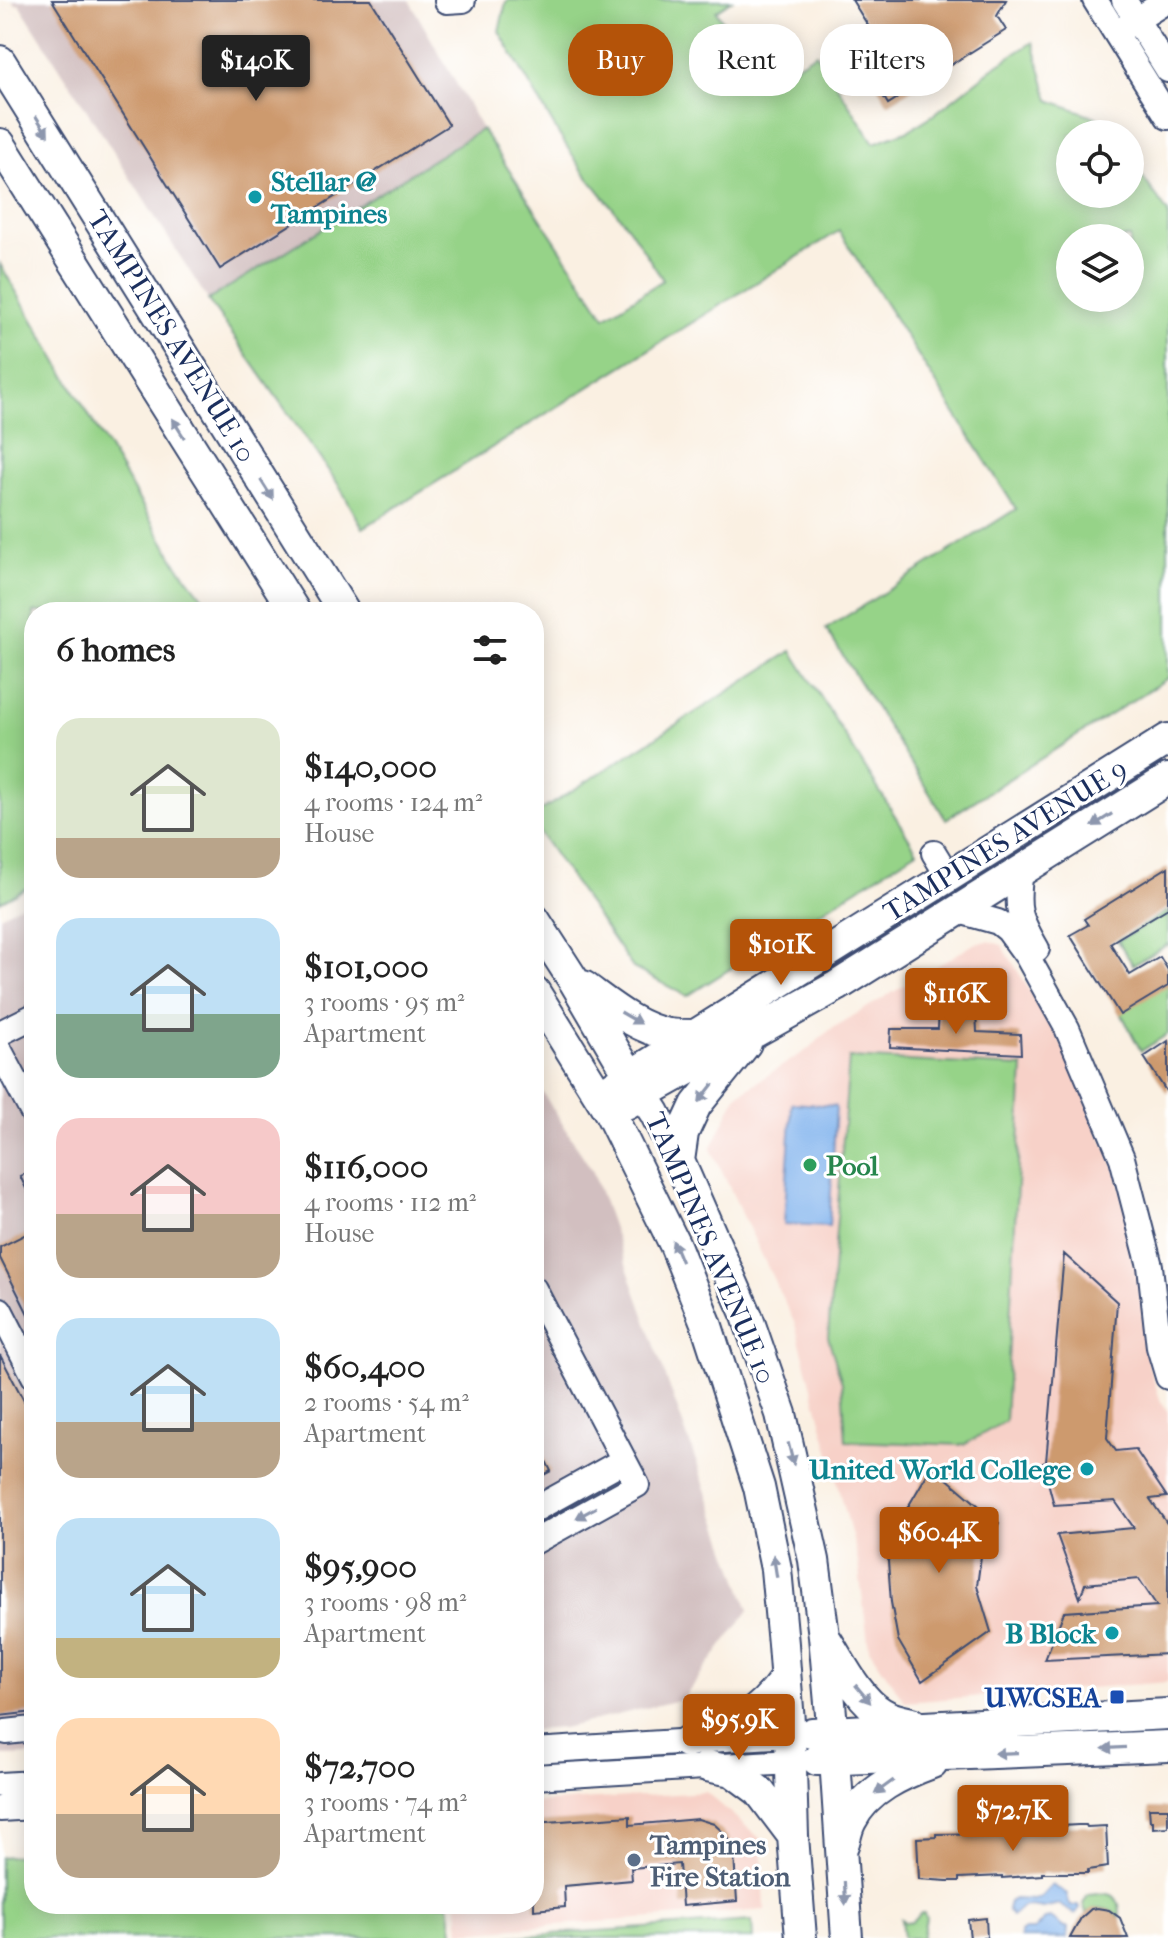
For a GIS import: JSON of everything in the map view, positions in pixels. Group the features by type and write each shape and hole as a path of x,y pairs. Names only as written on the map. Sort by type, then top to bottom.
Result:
{"main road":[{"name":"TAMPINES AVENUE 10","path":"0,61 338,602"},
{"name":"TAMPINES AVENUE 10","path":"0,144 289,602"},
{"name":"TAMPINES AVENUE 9","path":"605,1104 637,1084 695,1035 941,864 1168,739"},
{"name":"TAMPINES AVENUE 9","path":"637,1084 752,1035 959,911 1168,779"},
{"name":"TAMPINES AVENUE 10","path":"544,934 655,1113 679,1161 747,1316 781,1414 814,1560 824,1636 847,1938"},
{"path":"574,981 648,1028 667,1034 695,1035"},
{"name":"TAMPINES AVENUE 10","path":"544,1007 605,1104 680,1258 706,1323 759,1487 776,1569 791,1748 793,1836 801,1938"},
{"path":"679,1161 683,1133 696,1105 752,1035"},
{"path":"824,1636 858,1690 877,1711 923,1726"},
{"path":"686,1742 733,1727 766,1703 785,1678"},
{"path":"791,1748 833,1745 923,1726 1168,1714"},
{"path":"833,1745 953,1755 1168,1746"},
{"path":"842,1848 851,1821 861,1805 877,1791 901,1775 953,1755"},
{"path":"707,1766 732,1771 759,1791 793,1836"}],"street":[{"path":"447,0 463,0"},
{"path":"1095,0 1168,117"},
{"path":"1115,33 1130,10 1168,0"},
{"path":"1130,10 1159,36 1168,70"},
{"path":"1129,55 1159,36"},
{"path":"1021,872 1017,897 1021,917 1110,1083 1135,1154 1164,1264 1168,1304"},
{"path":"959,911 998,922 1008,930 1027,956 1067,1028 1122,1158 1150,1266 1159,1347 1168,1377"},
{"path":"0,1033 24,1021"},
{"path":"0,1051 24,1096"},
{"path":"544,1308 637,1485 544,1536"},
{"path":"0,1310 24,1357"},
{"path":"544,1504 624,1460"},
{"path":"6,1732 24,1730"},
{"path":"544,1750 686,1742 791,1748"},
{"path":"544,1776 707,1766 791,1748"},
{"path":"0,1785 24,1784"},
{"path":"0,1809 24,1808"}],"shaded area":[{"name":"Stellar @ Tampines","path":"12,0 409,0 482,129 208,300 19,4 15,5"},
{"path":"24,903 24,1755 0,1756 0,916"},
{"path":"988,941 1002,945 1065,1049 1117,1173 1135,1242 1148,1363 1161,1402 1168,1412 1168,1682 905,1702 869,1649 857,1555 795,1324 711,1149 737,1095 807,1050 831,1029 974,944"},
{"path":"544,1095 593,1172 749,1610 683,1699 563,1728 544,1729"},
{"name":"Tampines Fire Station","path":"706,1792 762,1840 765,1910 460,1932 459,1914 544,1914 544,1802"}],"green space":[{"path":"509,0 732,0 716,11 724,24 689,24 689,96 804,96 804,60 816,53 820,59 820,96 844,96 874,143 909,130 933,115 997,65 1033,42 1049,100 1099,120 1056,120 1056,208 1144,208 1144,179 1168,213 1168,678 946,819 826,629 1016,509 839,231 363,528 338,484 208,300 482,129 605,317 663,280 629,228 583,171 499,31"},
{"path":"0,264 176,563 206,602 24,602 24,889 0,902"},
{"path":"792,651 917,851 687,996 633,968 544,839 544,809"},
{"path":"1168,911 1168,946 1133,965 1118,941"},
{"path":"1168,981 1168,1034 1141,1051 1120,1011"},
{"path":"849,1058 1023,1067 1005,1421 964,1445 846,1441 842,1383 828,1337"},
{"path":"24,1855 24,1914 450,1914 454,1938 0,1938 0,1857"},
{"path":"1109,1893 1119,1904 1120,1918 1104,1909 1086,1913 1083,1904 1088,1895"},
{"path":"921,1913 926,1918 922,1938 903,1938 901,1919 906,1923 912,1922"},
{"path":"752,1921 753,1938 490,1938"}],"water":[{"name":"Pool","path":"792,1103 836,1106 829,1226 784,1224"},
{"path":"1052,1885 1067,1894 1072,1906 1078,1906 1075,1914 1059,1904 1043,1908 1022,1907 1012,1916 1007,1909 1014,1899 1034,1900"},
{"path":"1051,1918 1068,1928 1067,1938 1020,1938 1024,1930 1034,1930 1045,1919"}],"building":[{"name":"Stellar @ Tampines","path":"52,0 371,0 449,125 220,269"},
{"path":"852,0 1006,0 997,16 1006,30 953,63 953,24 867,24"},
{"path":"883,96 901,96 888,104"},
{"path":"1168,867 1168,908 1110,943 1130,975 1160,957 1168,970 1168,986 1120,1015 1070,935 1088,925 1084,919"},
{"path":"939,1009 976,1011 977,1032 1020,1034 1021,1054 890,1047 891,1029 938,1029"},
{"path":"1168,1041 1168,1094 1144,1057"},
{"path":"24,1235 24,1306 0,1258 0,1247"},
{"name":"United World College","path":"1064,1254 1117,1302 1107,1438 1116,1451 1135,1449 1167,1497 1150,1499 1168,1525 1168,1654 1045,1660 1064,1612 1157,1606 1139,1579 1085,1584 1080,1598 1057,1535 1134,1528 1115,1501 1054,1505 1043,1463 1046,1462"},
{"path":"0,1355 24,1401 24,1713 0,1716"},
{"path":"544,1457 551,1471 544,1475"},
{"path":"932,1466 999,1523 981,1556 977,1586 991,1632 922,1681 898,1640 888,1561 905,1512"},
{"path":"1149,1808 1168,1808 1168,1827 1153,1828"},
{"name":"Tampines Fire Station","path":"630,1816 630,1825 698,1819 714,1824 732,1845 737,1901 682,1906 679,1864 631,1868 632,1880 564,1886 565,1907 544,1909 544,1822"},
{"path":"1061,1826 1106,1826 1108,1867 1088,1870 1088,1873 959,1878 959,1881 919,1879 917,1838 936,1837 936,1834 999,1833 999,1830 1061,1829"},
{"path":"1097,1908 1109,1910 1120,1918 1128,1938 1070,1938 1081,1918"},
{"path":"986,1918 987,1938 970,1938 968,1920"}],"place":[{"name":"Stellar @ Tampines","path":"255,197"},
{"name":"Pool","path":"810,1165"},
{"name":"United World College","path":"1087,1469"},
{"name":"B Block","path":"1112,1633"},
{"name":"UWCSEA","path":"1117,1697"},
{"name":"Tampines Fire Station","path":"634,1860"}]}
